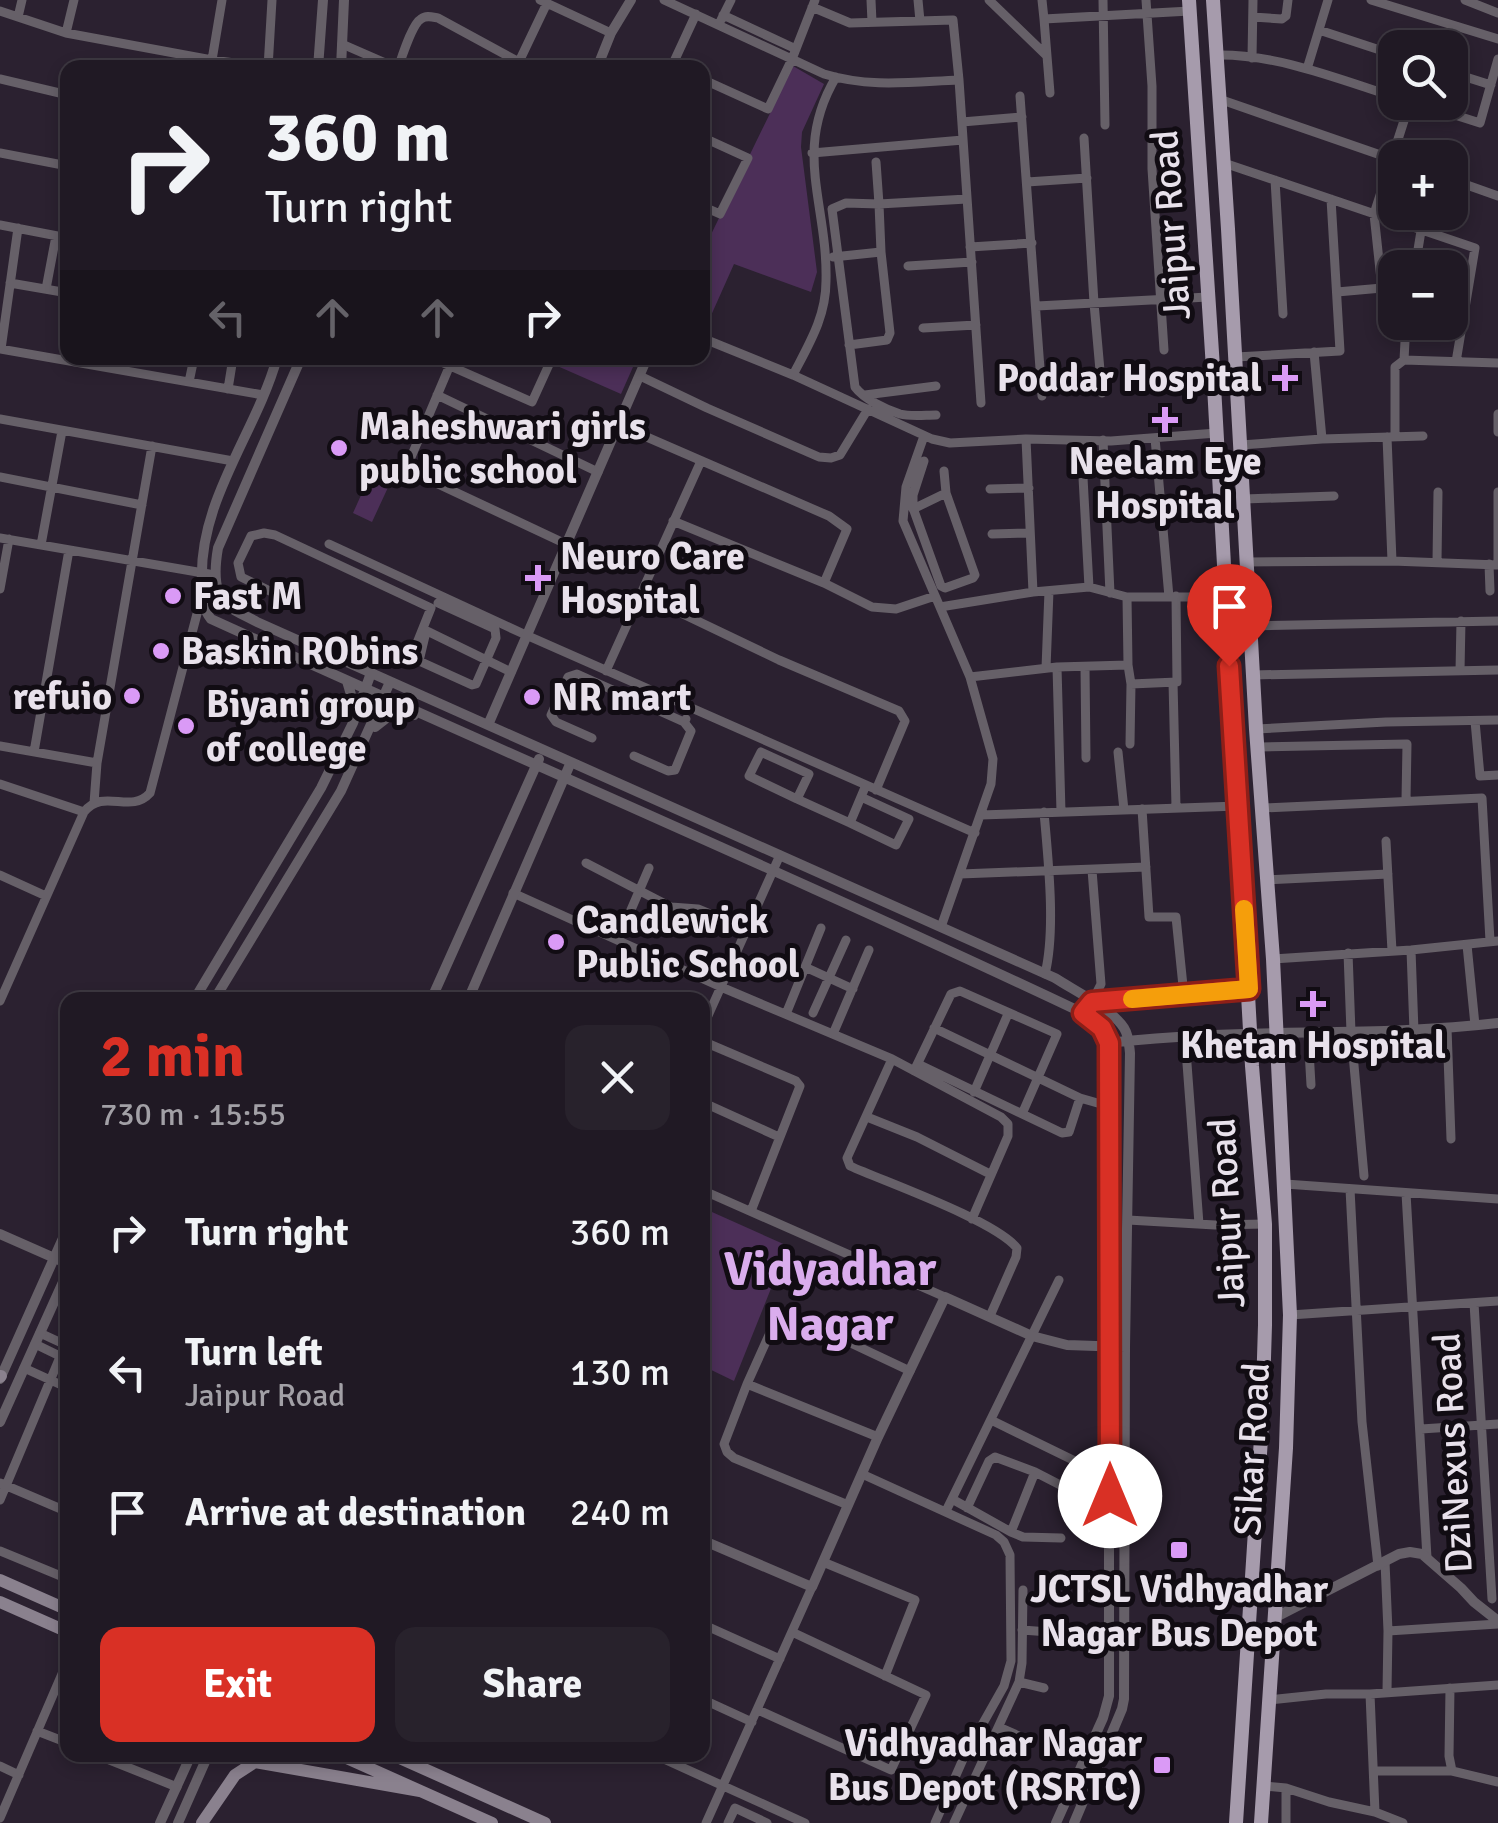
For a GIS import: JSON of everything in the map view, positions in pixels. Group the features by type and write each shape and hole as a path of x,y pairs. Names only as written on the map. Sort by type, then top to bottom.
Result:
{"main road":[{"name":"Sikar Road","path":"1213,0 1252,675 1273,958 1290,1315 1286,1448 1262,1823"},
{"name":"Jaipur Road","path":"1189,6 1265,1224 1262,1423 1236,1823"},
{"path":"0,1580 60,1606"},
{"path":"0,1602 60,1628"},
{"path":"202,1823 235,1775 256,1762 420,1791"},
{"path":"356,1762 492,1823"},
{"path":"409,1762 546,1823"},
{"path":"415,1762 423,1768"}],"street":[{"path":"18,17 22,0"},
{"path":"66,33 74,0"},
{"path":"0,10 66,33 212,60 222,1 208,0"},
{"path":"270,60 272,0"},
{"path":"319,60 323,0"},
{"path":"341,60 344,0"},
{"path":"600,60 631,0"},
{"path":"664,0 721,20 851,82 959,80"},
{"path":"721,20 729,0"},
{"path":"871,0 872,22"},
{"path":"918,0 920,21"},
{"path":"988,0 1047,56"},
{"path":"1042,0 1050,93"},
{"path":"1103,0 1105,124"},
{"path":"1146,0 1164,350"},
{"path":"1252,58 1254,0"},
{"path":"1253,16 1282,19 1288,0"},
{"path":"1307,70 1328,0"},
{"path":"1371,0 1498,39"},
{"path":"1466,0 1498,12"},
{"path":"520,60 543,2 611,33"},
{"path":"710,82 768,109 814,4 850,23 954,20 980,402"},
{"path":"1044,18 1147,15 1189,6"},
{"path":"677,60 696,14"},
{"path":"401,60 416,25 421,18 428,17 438,18 509,60"},
{"path":"1319,30 1378,49"},
{"path":"342,44 379,60"},
{"path":"1217,55 1238,54 1378,92"},
{"path":"1468,119 1480,123 1498,59"},
{"path":"794,375 821,322 825,258 812,152 825,96 836,77"},
{"path":"1468,78 1490,85"},
{"path":"0,79 60,93"},
{"path":"1020,96 1042,396"},
{"path":"1220,98 1378,153"},
{"path":"962,122 1022,117"},
{"path":"1084,138 1102,393"},
{"path":"812,152 963,140"},
{"path":"710,141 748,158 720,214 710,210"},
{"path":"0,153 60,164"},
{"path":"849,345 878,343 887,340 890,333 876,162"},
{"path":"1224,164 1475,248 1456,362"},
{"path":"1027,182 1087,178"},
{"path":"1275,180 1283,314"},
{"path":"1468,185 1498,196"},
{"path":"936,415 900,414 862,395 855,387 832,209 846,203 967,199"},
{"path":"1236,357 1340,351 1331,199"},
{"path":"1378,203 1374,214 1378,251"},
{"path":"0,225 60,237"},
{"path":"18,228 0,349 60,358"},
{"path":"1418,250 1421,231"},
{"path":"970,247 1032,243"},
{"path":"46,289 60,244"},
{"path":"825,258 881,252"},
{"path":"908,266 972,262"},
{"path":"10,282 60,291"},
{"path":"1337,292 1378,288"},
{"path":"1037,306 1208,297"},
{"path":"923,328 976,325"},
{"path":"1404,360 1405,340"},
{"path":"710,341 794,375 924,436 950,443 1217,433"},
{"path":"1314,352 1322,439"},
{"path":"1392,560 1395,367 1404,360 1498,363"},
{"path":"100,365 263,395"},
{"path":"134,372 136,365"},
{"path":"188,382 192,365"},
{"path":"228,388 232,365"},
{"path":"0,1001 84,812 98,800 132,802 144,800 150,793 202,603 201,573 208,522 274,365"},
{"path":"297,365 218,548 215,575 227,606 1045,974 1121,1023 1129,1041 1124,1698 1074,1823"},
{"path":"549,365 532,402 450,366 406,470 566,544"},
{"path":"488,725 645,365"},
{"path":"640,376 818,457 840,455 868,409"},
{"path":"862,395 936,386"},
{"path":"437,395 598,472"},
{"path":"1498,414 1498,432"},
{"path":"0,419 233,461"},
{"path":"619,425 829,516 847,529 824,584"},
{"path":"41,545 62,430"},
{"path":"924,436 906,487 902,516 970,678 993,759 992,784 941,927"},
{"path":"1240,445 1423,436"},
{"path":"1131,684 1177,682 1155,438"},
{"path":"1026,439 1033,592"},
{"path":"1103,440 1110,593"},
{"path":"1080,441 1088,587"},
{"path":"94,803 97,763 152,446"},
{"path":"606,671 701,460"},
{"path":"924,461 913,508 940,586 945,588 973,578 974,572 946,492 944,472"},
{"path":"0,477 142,506"},
{"path":"990,488 1028,488"},
{"path":"902,516 946,492"},
{"path":"1437,562 1438,492"},
{"path":"1490,591 1498,492"},
{"path":"1244,499 1334,496"},
{"path":"674,521 872,606 896,609 935,596"},
{"path":"992,534 1030,532"},
{"path":"278,595 241,578 238,564 251,536 275,535 382,586 437,600 526,635 974,833"},
{"path":"0,589 4,539 215,575"},
{"path":"329,544 496,629 496,638 474,684 418,659 437,600"},
{"path":"34,752 69,550"},
{"path":"1247,562 1392,560 1495,564"},
{"path":"382,586 386,570"},
{"path":"940,607 1088,587 1127,597 1224,597"},
{"path":"1049,591 1061,812"},
{"path":"641,594 779,660 899,711 905,720 850,822"},
{"path":"202,603 221,597"},
{"path":"1127,597 1130,744"},
{"path":"413,653 437,600"},
{"path":"202,603 211,619 929,940 1083,1013 1102,1028 1109,1043 1110,1696 1056,1823"},
{"path":"1250,626 1498,620"},
{"path":"1460,671 1461,621"},
{"path":"427,631 511,672"},
{"path":"970,678 1052,668 1128,665"},
{"path":"1085,667 1086,758"},
{"path":"1252,675 1498,670"},
{"path":"199,992 321,788 372,673"},
{"path":"592,738 556,722 551,715 572,675 684,722 691,731 676,770 668,772 634,756"},
{"path":"347,681 353,723"},
{"path":"219,992 342,791 390,682"},
{"path":"1173,682 1176,807"},
{"path":"684,722 691,708"},
{"path":"370,731 389,716 420,715"},
{"path":"1256,729 1498,720"},
{"path":"1476,721 1480,776 1498,776"},
{"path":"1406,800 1408,722"},
{"path":"1258,746 1407,744"},
{"path":"0,746 97,763"},
{"path":"434,992 543,749"},
{"path":"797,800 809,774 761,752 749,776 797,800 896,844 908,819 862,797"},
{"path":"1118,752 1124,810"},
{"path":"471,992 572,762"},
{"path":"0,784 84,812"},
{"path":"1262,808 1482,798 1494,941 1273,958"},
{"path":"981,815 1238,806"},
{"path":"1142,809 1150,918 1176,917 1184,996"},
{"path":"1044,812 1049,958 1045,974"},
{"path":"1386,841 1392,951"},
{"path":"710,1012 780,855"},
{"path":"1486,863 1498,862"},
{"path":"586,864 671,907 698,909 746,928"},
{"path":"960,874 1146,867"},
{"path":"618,940 650,868"},
{"path":"1083,1013 1101,984 1092,870"},
{"path":"1267,880 1388,874"},
{"path":"0,875 46,896"},
{"path":"513,893 1051,1129 1066,1133 1080,1098"},
{"path":"786,1014 822,928"},
{"path":"813,1013 846,940"},
{"path":"1467,945 1475,1025"},
{"path":"833,1034 869,950"},
{"path":"1411,950 1414,1031"},
{"path":"1348,953 1364,1176"},
{"path":"805,966 853,989"},
{"path":"1092,1002 1249,989"},
{"path":"916,1067 950,994 955,992 1057,1034 1022,1114"},
{"path":"974,1092 1008,1014"},
{"path":"1109,1043 1414,1031 1498,1022"},
{"path":"934,1028 1080,1098 1108,1106"},
{"path":"1447,1028 1452,1139"},
{"path":"1308,1033 1312,1086"},
{"path":"1185,1038 1199,1224"},
{"path":"710,1044 800,1086 751,1211"},
{"path":"892,1059 847,1158 850,1166 972,1219 1010,1240 1017,1248 1016,1258 990,1316"},
{"path":"916,1067 1008,1124 1008,1136 972,1219"},
{"path":"710,1106 779,1137"},
{"path":"867,1117 990,1174"},
{"path":"1284,1184 1498,1199"},
{"path":"1350,1189 1362,1422 1373,1541 1382,1564 1388,1631 1387,1691"},
{"path":"710,1193 1032,1336 1067,1345 1125,1348"},
{"path":"1406,1193 1428,1558"},
{"path":"1128,1220 1265,1224"},
{"path":"0,1234 60,1262"},
{"path":"2,1373 60,1243"},
{"path":"946,1511 1059,1280"},
{"path":"0,1422 60,1295"},
{"path":"706,1823 878,1437 945,1297"},
{"path":"1290,1315 1498,1301"},
{"name":"DziNexus Road","path":"1474,1303 1495,1598"},
{"path":"848,1505 726,1452 724,1444 778,1315 787,1313 910,1371"},
{"path":"37,1338 60,1342"},
{"path":"37,1338 60,1355"},
{"path":"0,1500 3,1484 60,1364"},
{"path":"24,1368 60,1384"},
{"path":"748,1384 878,1437"},
{"path":"991,1420 1075,1461"},
{"path":"1421,1429 1498,1424"},
{"path":"967,1508 994,1457 1068,1489"},
{"path":"1011,1532 1035,1472"},
{"path":"862,1474 996,1535 1010,1556 1019,1682 954,1823"},
{"path":"3,1484 60,1509"},
{"path":"952,1499 1011,1532 1060,1538"},
{"path":"710,1543 812,1587"},
{"path":"0,1551 60,1577"},
{"path":"1274,1618 1410,1552 1428,1558 1498,1622"},
{"path":"823,1562 914,1600 885,1676"},
{"path":"935,1823 964,1757 1004,1686 1023,1590"},
{"path":"1474,1602 1495,1598"},
{"path":"1388,1631 1498,1622"},
{"path":"710,1628 780,1659"},
{"path":"1018,1630 1049,1632"},
{"path":"758,1710 892,1770 926,1695 792,1632"},
{"path":"0,1818 60,1678"},
{"path":"1019,1682 1044,1688"},
{"path":"1269,1700 1498,1686"},
{"path":"1450,1688 1452,1771"},
{"path":"1370,1694 1375,1812"},
{"path":"710,1703 752,1722"},
{"path":"1000,1726 1019,1736"},
{"path":"37,1731 60,1740"},
{"path":"114,1762 177,1787"},
{"path":"160,1823 188,1762"},
{"path":"178,1823 205,1762"},
{"path":"671,1762 805,1823"},
{"path":"0,1766 18,1775"},
{"path":"1374,1772 1452,1771 1498,1782"},
{"path":"954,1779 971,1786"},
{"path":"1264,1786 1286,1788 1402,1823"},
{"path":"1286,1788 1286,1823"},
{"path":"728,1823 734,1808 766,1823"},
{"path":"1360,1810 1360,1823"}],"shaded area":[{"path":"793,66 824,84 802,132 801,147 817,272 811,292 734,264 710,318 710,237"},
{"path":"555,365 634,365 621,394"},
{"path":"371,473 391,481 372,522 353,513"},
{"path":"710,1211 788,1246 734,1381 710,1369"}],"slow traffic":[{"path":"1132,999 1249,989 1244,909"}],"place":[{"name":"Poddar Hospital","path":"1285,378"},
{"name":"Neelam Eye Hospital","path":"1165,420"},
{"name":"Maheshwari girls public school","path":"339,448"},
{"name":"Neuro Care Hospital","path":"538,578"},
{"name":"Fast M","path":"173,596"},
{"name":"Baskin RObins","path":"161,651"},
{"name":"refuio","path":"132,696"},
{"name":"NR mart","path":"532,697"},
{"name":"Biyani group of college","path":"186,726"},
{"name":"Candlewick Public School","path":"556,942"},
{"name":"Khetan Hospital","path":"1313,1004"},
{"name":"JCTSL Vidhyadhar Nagar Bus Depot","path":"1179,1550"},
{"name":"Vidhyadhar Nagar Bus Depot (RSRTC)","path":"1162,1765"}],"district":[{"name":"Vidyadhar Nagar","path":"830,1296"}],"route":[{"path":"1110,1496 1109,1043 1102,1028 1083,1013 1092,1002 1249,989 1229,666"}]}
